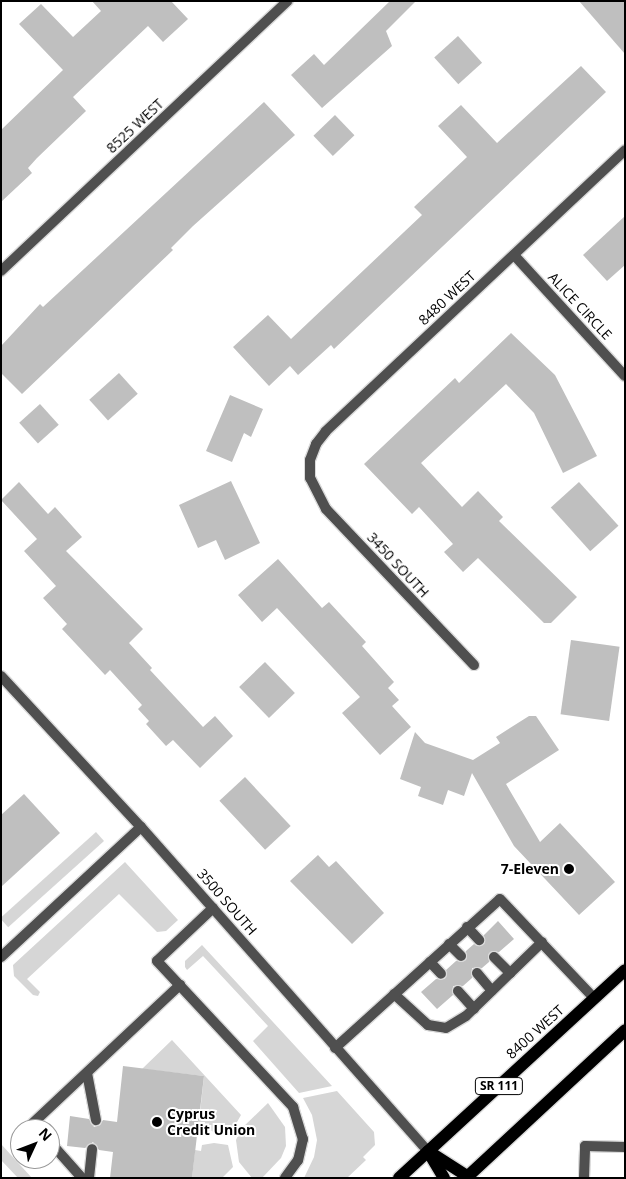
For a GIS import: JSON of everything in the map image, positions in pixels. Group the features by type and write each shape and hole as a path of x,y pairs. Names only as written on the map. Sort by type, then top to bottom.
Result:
{"main road":[{"name":"8400 WEST","path":"399,1178 625,970"},
{"path":"468,1177 625,1030"},
{"name":"3500 SOUTH","path":"428,1151 468,1177"},
{"name":"3500 SOUTH","path":"428,1151 444,1178"}],"street":[{"name":"8525 WEST","path":"1,271 288,1"},
{"name":"8480 WEST","path":"310,478 310,460 316,444 326,431 625,150"},
{"name":"ALICE CIRCLE","path":"514,255 625,376"},
{"name":"3450 SOUTH","path":"310,478 326,509 474,665"},
{"name":"3500 SOUTH","path":"1,676 141,826 335,1048 428,1151"},
{"path":"1,956 141,826"},
{"path":"335,1048 500,899 594,998"},
{"path":"213,908 157,961 293,1107 302,1128 302,1144 298,1160 285,1178"},
{"path":"467,927 478,940"},
{"path":"394,994 428,1025 446,1028 474,1009 542,942"},
{"path":"449,944 460,956"},
{"path":"494,957 510,973"},
{"path":"430,962 441,974"},
{"path":"477,973 492,991"},
{"path":"37,1119 180,985"},
{"path":"458,990 474,1009"},
{"path":"87,1073 96,1120"},
{"path":"584,1178 585,1146 625,1146"},
{"path":"89,1178 92,1149"},
{"path":"60,1153 82,1178"}],"shaded area":[{"path":"96,832 104,841 8,927 1,918"},
{"path":"125,862 178,920 166,931 157,932 119,894 27,979 40,992 38,996 33,995 14,976 13,965"},
{"path":"202,945 332,1086 299,1093 253,1041 268,1026 203,956 187,970 185,967 185,961"},
{"path":"172,1040 241,1115 229,1136 204,1129 205,1122 199,1122 204,1076 142,1069"},
{"path":"337,1091 374,1132 375,1145 363,1157 366,1160 347,1178 304,1178 314,1157 317,1140 312,1115 303,1098"},
{"path":"268,1103 285,1127 286,1146 281,1158 262,1178 252,1178 239,1162 236,1140 241,1129"},
{"path":"214,1143 228,1145 233,1167 222,1178 192,1178 195,1150 201,1151 202,1145"},
{"path":"1,1144 10,1154 10,1169 24,1169 32,1178 18,1178 1,1160"}],"building":[{"path":"92,1 171,1 188,19 163,42 148,26 73,97 86,111 37,158 28,168 32,173 1,202 1,130 63,70 19,24 41,4 73,37 101,11"},
{"path":"390,1 416,1 386,31 392,46 322,108 291,75 314,54 324,65"},
{"path":"579,1 625,1 625,54"},
{"path":"458,36 482,63 458,84 434,57"},
{"path":"581,66 606,92 334,349 331,345 298,375 290,366 269,386 233,347 268,315 291,339 422,215 414,207 467,157 438,126 461,105 497,143"},
{"path":"264,102 295,135 193,226 171,248 173,250 22,394 1,373 1,346 40,304 43,307"},
{"path":"335,115 354,135 333,156 313,136"},
{"path":"625,216 625,265 607,281 583,255"},
{"path":"511,333 555,375 597,456 563,473 534,413 506,384 421,463 462,507 478,491 503,517 499,521 577,597 551,623 544,623 478,558 463,572 444,552 453,544 419,507 412,514 364,464 455,378 459,383"},
{"path":"119,373 138,394 108,421 89,400"},
{"path":"230,395 263,409 251,437 244,433 232,462 206,451"},
{"path":"40,404 59,425 38,444 19,423"},
{"path":"231,481 260,543 225,560 216,540 198,548 179,505"},
{"path":"19,482 48,514 55,507 82,537 66,551 143,629 129,643 152,668 150,670 203,727 215,716 233,736 200,768 173,740 166,746 146,724 149,721 138,709 142,705 110,670 105,675 62,629 67,624 43,598 56,586 24,551 37,539 1,500"},
{"path":"579,482 618,526 590,551 551,507"},
{"path":"278,559 322,608 329,602 366,642 362,646 394,682 388,688 399,700 392,706 411,727 380,755 342,713 360,697 277,608 262,622 238,595"},
{"path":"571,640 620,647 609,721 561,714"},
{"path":"265,662 295,693 269,718 239,687"},
{"path":"529,716 536,716 559,750 506,784 540,842 560,823 615,882 579,915 514,846 472,773 464,796 448,790 443,805 418,796 421,787 400,779 415,732 425,743 473,760 500,743 496,737"},
{"path":"245,777 291,826 265,850 219,801"},
{"path":"24,794 60,833 1,887 1,815"},
{"path":"318,855 329,867 336,861 384,913 352,944 290,881"},
{"path":"498,921 514,939 499,952 490,952 489,962 482,968 472,968 472,978 463,986 453,986 453,995 437,1009 421,992 436,979 445,979 446,970 456,961 465,961 466,951 474,944 483,945 484,935"},
{"name":"Cyprus Credit Union","path":"123,1066 204,1076 192,1178 110,1178 113,1152 99,1150 93,1142 85,1148 67,1146 70,1116 89,1119 94,1127 100,1125 103,1120 117,1122"}],"place":[{"name":"7-Eleven","path":"569,869"},
{"name":"Cyprus Credit Union","path":"157,1122"}]}
